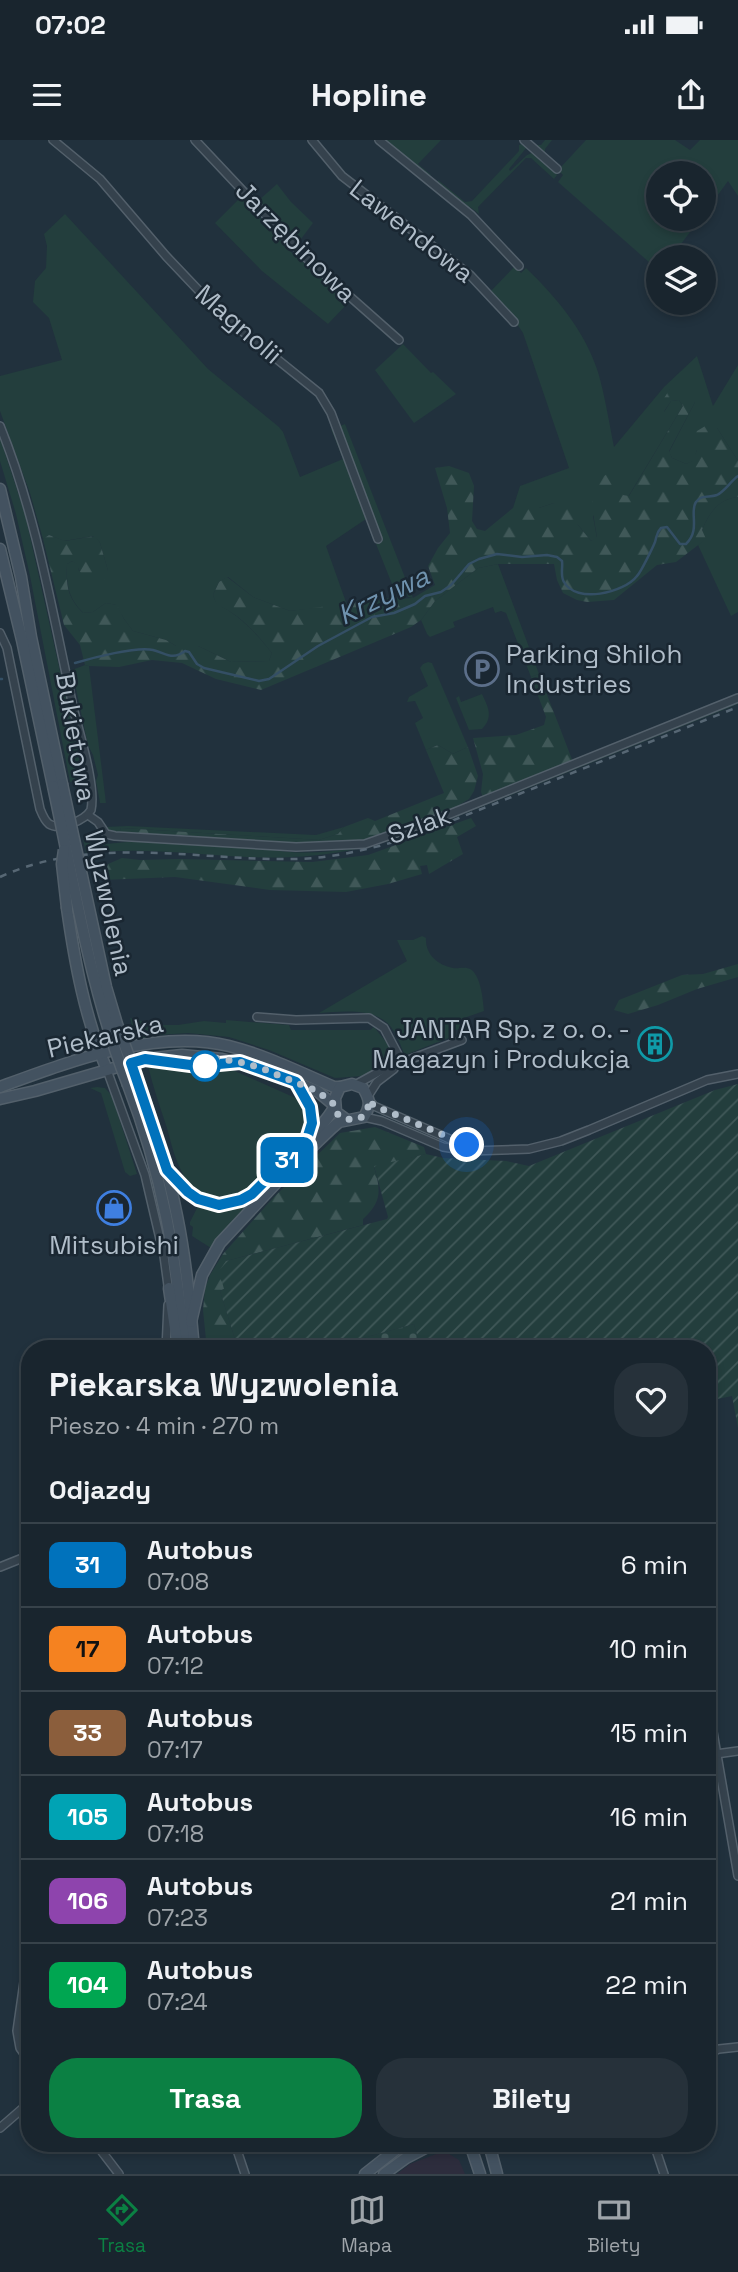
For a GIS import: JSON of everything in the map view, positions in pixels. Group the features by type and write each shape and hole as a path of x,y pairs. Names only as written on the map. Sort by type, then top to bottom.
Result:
{"main road":[{"name":"Wyzwolenia","path":"0,489 21,577 65,842 96,990 112,1042 133,1083 167,1170 183,1246 193,1340"},
{"name":"Wyzwolenia","path":"0,549 106,987 158,1172 171,1237 184,1340"},
{"path":"65,842 62,864 78,981 107,1070"},
{"name":"Piekarska","path":"0,1087 101,1055 169,1041 210,1042 247,1051 334,1087 340,1087"},
{"name":"Piekarska","path":"0,1099 163,1056 202,1056 246,1063 317,1091 335,1105"},
{"path":"296,1082 310,1107 312,1123 307,1139"},
{"path":"355,1085 363,1088 368,1098 368,1112 354,1121 338,1115 335,1105 336,1093 340,1087 355,1085"},
{"path":"167,1170 198,1199 219,1205 229,1204 252,1194 325,1121 335,1105"},
{"path":"191,1322 202,1275 220,1243 290,1168 332,1128 347,1120"},
{"path":"169,1288 177,1340"},
{"path":"365,2174 393,2152"},
{"path":"384,2174 418,2152"},
{"path":"471,2152 480,2174"},
{"path":"491,2152 497,2174"}],"street":[{"name":"Magnolii","path":"53,140 100,179 166,256 221,314 319,393 331,414 378,539"},
{"name":"Jarzębinowa","path":"195,140 304,256 399,340"},
{"name":"Lawendowa","path":"312,140 342,176 470,275 513,322"},
{"name":"Lawendowa","path":"379,140 471,215 519,266"},
{"path":"524,140 557,169"},
{"name":"Bukietowa","path":"0,426 36,540 92,793 92,808 82,819 57,826 49,824 44,817 33,779 7,648 0,632"},
{"name":"Szlak","path":"88,815 98,822 103,831 115,836 296,847 365,844 450,814 738,698"},
{"path":"257,1017 296,1020 369,1018 384,1028 402,1064"},
{"path":"355,1085 384,1069 462,1041"},
{"path":"402,1064 377,1082 368,1098 374,1106 452,1140 485,1150"},
{"path":"107,1070 145,1175 164,1256 169,1288 166,1340"},
{"path":"364,1117 382,1121 443,1147 469,1150 529,1149 556,1142 707,1080 738,1074"},
{"path":"0,1567 21,1559"},
{"path":"738,1751 716,1754 738,1876"},
{"path":"21,2003 17,2031 21,2049"},
{"path":"716,2050 738,2047"},
{"path":"0,2128 21,2110"},
{"path":"102,2152 119,2174"},
{"path":"237,2152 245,2174"},
{"path":"656,2152 662,2173"}],"shaded area":[{"path":"446,2152 459,2160 465,2174 397,2174 410,2164"}],"green space":[{"path":"383,140 441,140 418,164 431,175 427,175"},
{"path":"545,140 552,140 545,149 545,154 561,167 586,140 675,140 690,150 700,140 738,140 738,196 728,181 716,198 716,161 646,161 646,231 691,231 680,245 646,245 646,259 558,182 563,175 534,145 541,145"},
{"path":"524,143 527,147 510,171 527,155 534,152 555,171 557,175 554,179 531,158 526,158 478,207 479,214 464,206 438,185 438,180 465,202 472,201 519,151 519,145"},
{"path":"277,184 313,223 298,243 258,201"},
{"path":"241,197 291,252 349,302 328,324 262,271 215,223"},
{"path":"65,214 208,369 279,427 300,477 343,459 331,429 334,429 375,540 366,519 326,546 347,605 290,611 253,597 228,577 219,582 213,595 217,604 240,619 267,646 272,653 269,661 231,662 198,646 176,646 166,640 133,631 116,605 106,603 93,612 83,613 69,590 67,564 72,561 78,564 79,571 108,571 100,543 94,536 64,541 49,535 43,539 30,493 0,411 0,376 62,360 49,318 33,302 35,281 46,268 47,246 44,234"},
{"path":"515,266 521,273 526,268 548,291 585,343 600,381 614,447 664,387 697,356 713,406 738,365 738,461 717,428 697,450 694,461 686,464 672,458 669,452 695,402 670,389 664,412 671,401 679,400 683,406 628,497 624,495 593,516 597,538 591,541 554,503 539,508 513,508 520,486 569,468 523,333 490,292"},
{"path":"403,344 456,394 414,423 375,370"},
{"path":"682,383 691,388 695,402 669,451 672,458 686,464 693,461 697,450 692,441 697,431 707,425 717,428 738,461 738,497 725,501 711,513 702,530 706,539 676,562 657,565 614,600 587,602 563,593 554,564 498,564 478,568 435,601 421,620 411,627 261,690 216,679 182,663 152,660 119,667 85,665 80,645 64,625 43,539 49,535 65,541 95,536 100,543 108,571 104,580 90,580 83,576 77,564 72,561 67,564 69,590 83,613 93,612 106,603 117,605 133,631 166,640 176,646 198,646 231,662 269,661 272,653 254,632 233,613 217,605 213,595 219,582 227,577 253,597 290,611 397,597 413,598 435,585 428,566 450,533 447,508 435,468 449,466 469,473 474,486 472,521 477,529 485,531 513,508 539,508 554,503 570,507 578,525 591,541 597,537 592,502 594,481 615,470 622,473 623,495 629,496 683,406 679,400 671,401 647,436 642,432 670,389"},
{"path":"345,424 413,598 408,597 401,582 392,584 376,544 381,539 339,428"},
{"path":"0,438 25,514 84,779 70,782 30,576 16,514 0,461"},
{"path":"738,497 738,612 731,616 698,545 705,539 702,530 715,508 731,498"},
{"path":"498,564 539,674 531,677 506,613 495,613 493,607 453,622 455,627 430,637 421,620 435,601 478,568"},
{"path":"428,662 432,663 468,747 453,754 438,745 426,750 415,723 423,718 415,701 407,702 409,697 428,686 420,668"},
{"path":"89,666 106,803 100,803 96,781 98,775 88,745 72,670"},
{"path":"539,674 573,762 483,797 483,774 473,738 516,735 544,725 546,717 531,677"},
{"path":"482,694 488,708 488,720 482,729 469,730 456,698 459,696 461,702"},
{"path":"738,701 738,704 436,825 389,841 343,852 273,858 146,851 86,853 83,840 95,838 96,845 137,841 261,847 294,852 350,849 401,836"},
{"path":"438,745 453,754 468,747 478,776 469,799 451,810 369,840 290,844 121,833 120,830 319,840 338,834 344,827 368,818 375,821 444,793 426,750"},
{"path":"471,818 476,826 457,837 463,854 429,874 427,865 420,866 422,874 346,892 270,890 175,877 102,880 108,864 122,858 312,862 368,855"},
{"path":"105,827 316,835 344,827 338,834 319,840 121,828 121,833 105,830"},
{"path":"422,936 426,938 430,954 437,961 453,968 470,969 479,982 484,1011 464,1018 462,1021 466,1026 454,1031 456,1035 405,1055 393,1030 378,1017 359,1012 319,1013 407,961 397,940 413,940"},
{"path":"738,964 738,977 628,1014 614,1010 619,1000 682,975 703,974"},
{"path":"130,1018 157,1025 204,1021 226,1023 226,1020 289,1025 291,1030 370,1030 374,1027 387,1043 395,1060 362,1076 335,1078 269,1050 229,1037 188,1033 140,1039 135,1036"},
{"path":"148,1066 202,1070 203,1073 228,1068 300,1100 307,1113 304,1129 258,1183 248,1189 228,1196 208,1195 198,1191 180,1169"},
{"path":"738,1084 738,1428 732,1396 716,1399 716,1340 418,1340 414,1324 356,1340 235,1340 220,1291 224,1289 219,1271 226,1261 387,1219 374,1166 426,1154 443,1158 506,1161 529,1166 715,1090"},
{"path":"90,1088 105,1088 112,1096 137,1174 130,1176 125,1172 101,1093"},
{"path":"375,1127 424,1147 426,1154 374,1167 378,1182 377,1201 363,1219 363,1225 226,1261 224,1289 220,1291 235,1340 206,1340 203,1310 205,1289 223,1254 274,1197 340,1133"},
{"path":"257,1197 211,1248 192,1236 193,1227 190,1222 199,1204 228,1208"},
{"path":"414,1324 418,1340 356,1340"}],"waterway":[{"name":"Krzywa","path":"75,663 136,650 153,650 173,656 185,651 204,668 259,681 269,679 318,646 372,617 394,613 415,604 425,596 441,592 451,585 469,564 497,554 557,557 562,561 563,580 570,589 589,594 611,591 631,582 637,576 661,528 667,527 680,544 686,544 693,533 696,502 720,493 738,476"}],"railway":[{"path":"0,877 35,864 72,856 109,853 296,859 369,849 411,837 738,707"}],"bus line":[{"name":"31","path":"145,1059 198,1066 240,1062 296,1082 310,1107 312,1123 307,1139 252,1194 229,1204 219,1205 198,1199 167,1170 131,1063 145,1059"}],"place":[{"name":"Parking Shiloh Industries","path":"482,669"},
{"name":"JANTAR Sp. z o. o. - Magazyn i Produkcja","path":"655,1044"},
{"name":"Mitsubishi","path":"114,1208"}],"route":[{"path":"205,1066 202,1056 261,1068 317,1091 335,1105 338,1115 347,1120 354,1121 364,1117 368,1112 369,1100 374,1106 467,1145"}]}
